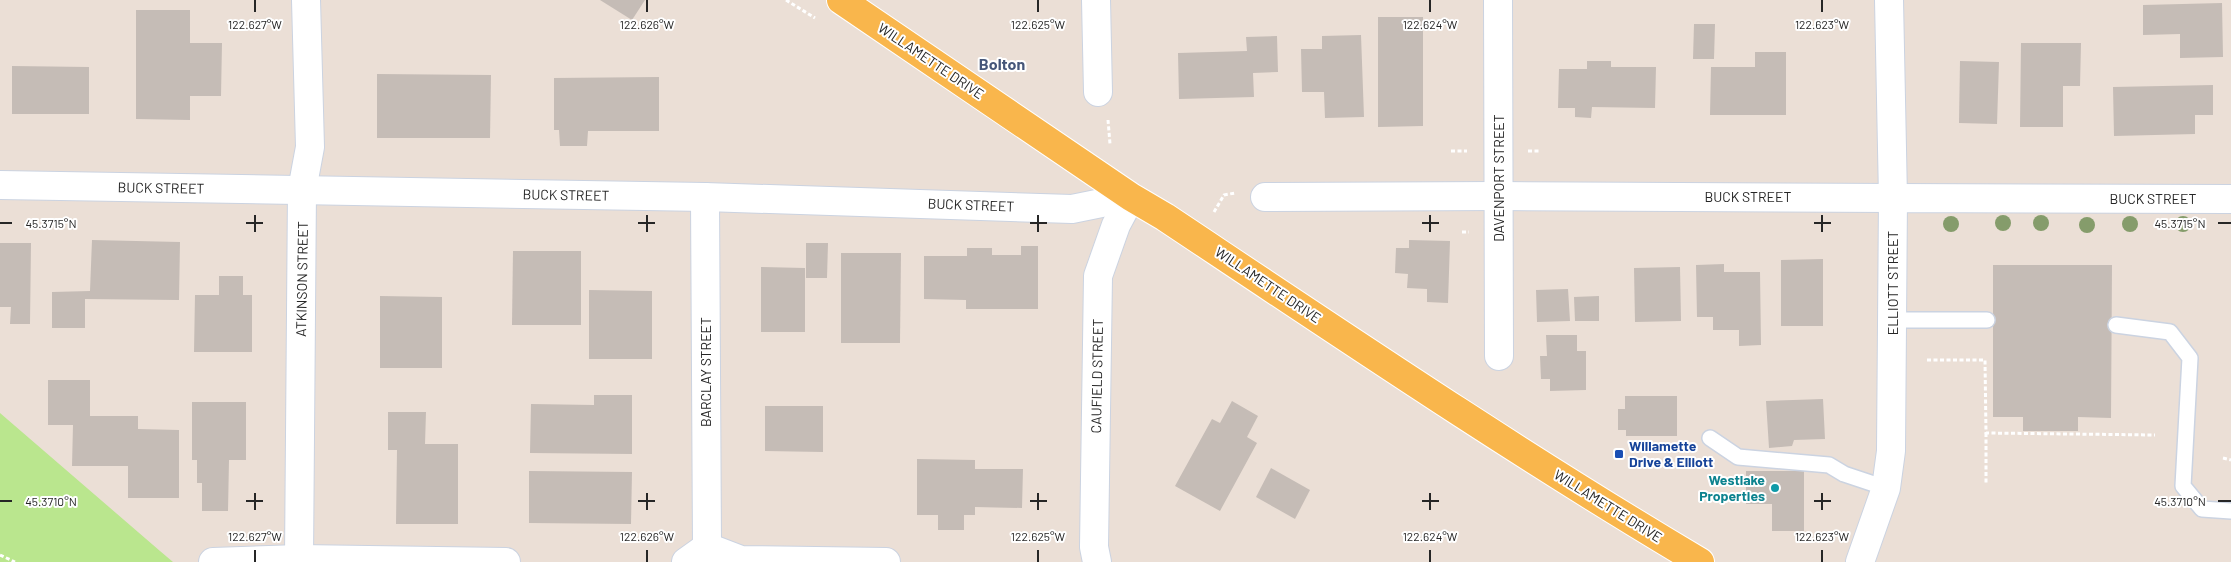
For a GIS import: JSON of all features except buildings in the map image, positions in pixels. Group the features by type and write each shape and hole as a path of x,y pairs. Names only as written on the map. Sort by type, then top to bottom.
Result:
{"main road":[{"name":"WILLAMETTE DRIVE","path":"841,0 1131,197 1166,217 1448,405 1612,509 1700,562"}],"street":[{"name":"ATKINSON STREET","path":"299,559 302,190 310,147 306,0"},
{"path":"1096,0 1098,92"},
{"name":"DAVENPORT STREET","path":"1498,0 1499,356"},
{"name":"ELLIOTT STREET","path":"1860,562 1886,488 1891,451 1893,198 1889,0"},
{"name":"BUCK STREET","path":"0,186 705,197 1072,209 1131,197"},
{"name":"BUCK STREET","path":"1265,197 1499,196 2231,200"},
{"name":"BARCLAY STREET","path":"696,554 705,197"},
{"name":"CAUFIELD STREET","path":"1097,562 1094,547 1098,276 1116,225 1131,197"},
{"path":"696,554 741,560 886,562"},
{"path":"213,562 299,559 506,562"}],"lane":[{"path":"1893,320 1987,320"},
{"path":"2116,325 2170,332 2190,358 2182,486 2202,509 2231,511"},
{"path":"1710,438 1738,457 1829,465 1844,474 1886,488"}],"path":[{"path":"1451,151 1475,151"},
{"path":"1927,360 1985,360 1986,485"},
{"path":"1986,432 2155,435"},
{"path":"2222,458 2231,460"},
{"path":"0,555 15,562"}],"green space":[{"path":"0,413 160,551 173,562 0,562"}],"place":[{"name":"Willamette Drive & Elliott","path":"1619,454"},
{"name":"Westlake Properties","path":"1775,488"}],"district":[{"name":"Bolton","path":"1002,64"}]}
